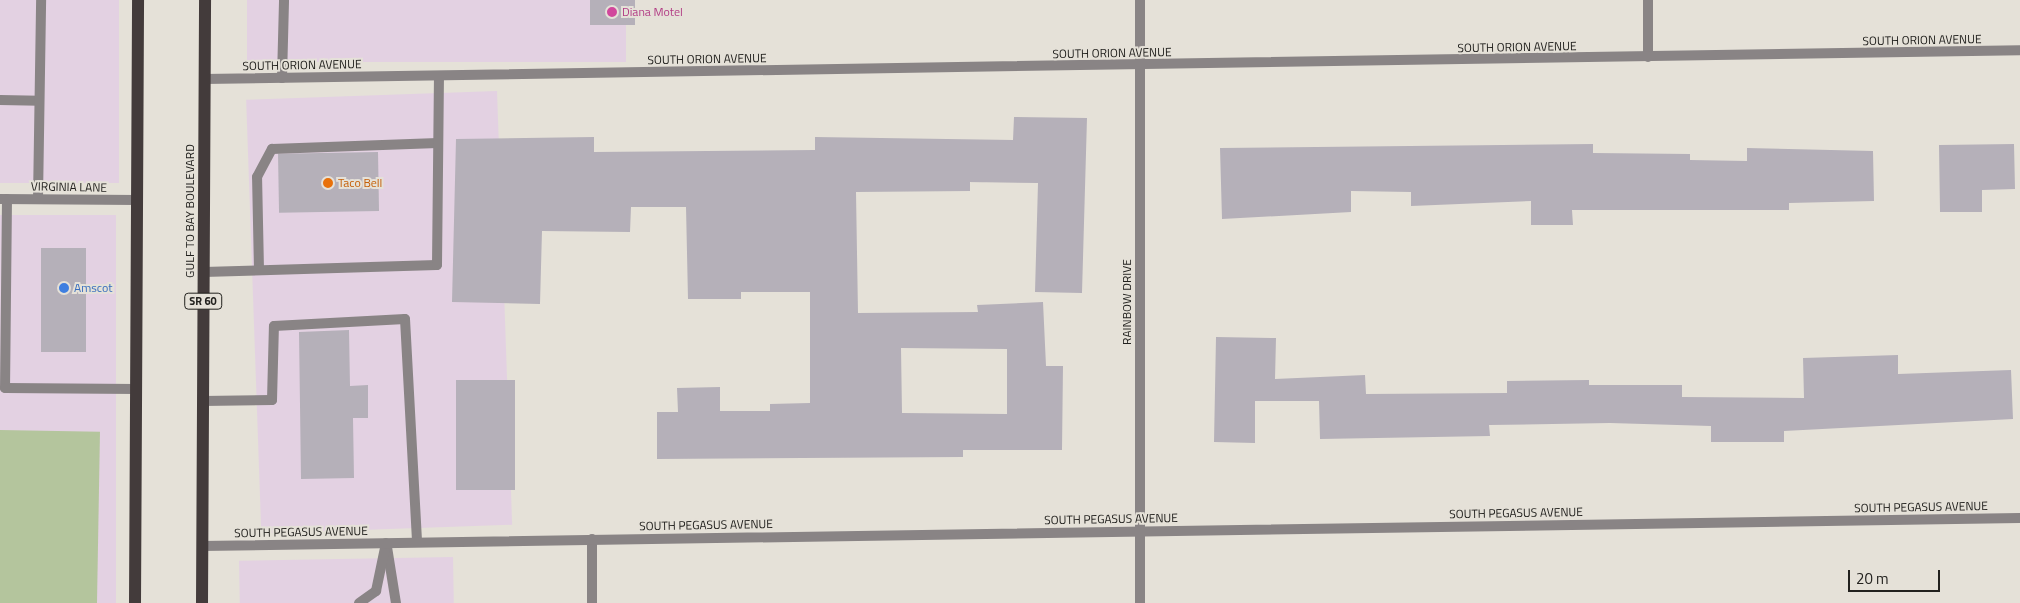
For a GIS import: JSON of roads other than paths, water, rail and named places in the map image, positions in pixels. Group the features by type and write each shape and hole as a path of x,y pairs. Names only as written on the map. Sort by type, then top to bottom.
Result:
{"main road":[{"path":"135,603 138,0"},
{"name":"GULF TO BAY BOULEVARD","path":"202,603 205,0"}],"street":[{"path":"38,199 41,0"},
{"path":"282,78 284,0"},
{"name":"RAINBOW DRIVE","path":"1140,0 1140,603"},
{"path":"1648,0 1648,57"},
{"name":"SOUTH ORION AVENUE","path":"204,79 2020,50"},
{"path":"204,272 437,265 439,76"},
{"path":"0,100 39,101"},
{"path":"259,270 257,177 272,148 438,143"},
{"path":"3,199 6,388 136,389"},
{"name":"VIRGINIA LANE","path":"3,199 137,200"},
{"path":"203,401 272,400 274,326 405,320 417,542"},
{"name":"SOUTH PEGASUS AVENUE","path":"202,546 2020,518"},
{"path":"592,539 592,603"},
{"path":"359,603 376,591 386,543"},
{"path":"386,543 396,603"}],"place":[{"name":"Diana Motel","path":"612,12"},
{"name":"Taco Bell","path":"328,183"},
{"name":"Amscot","path":"64,288"}]}
